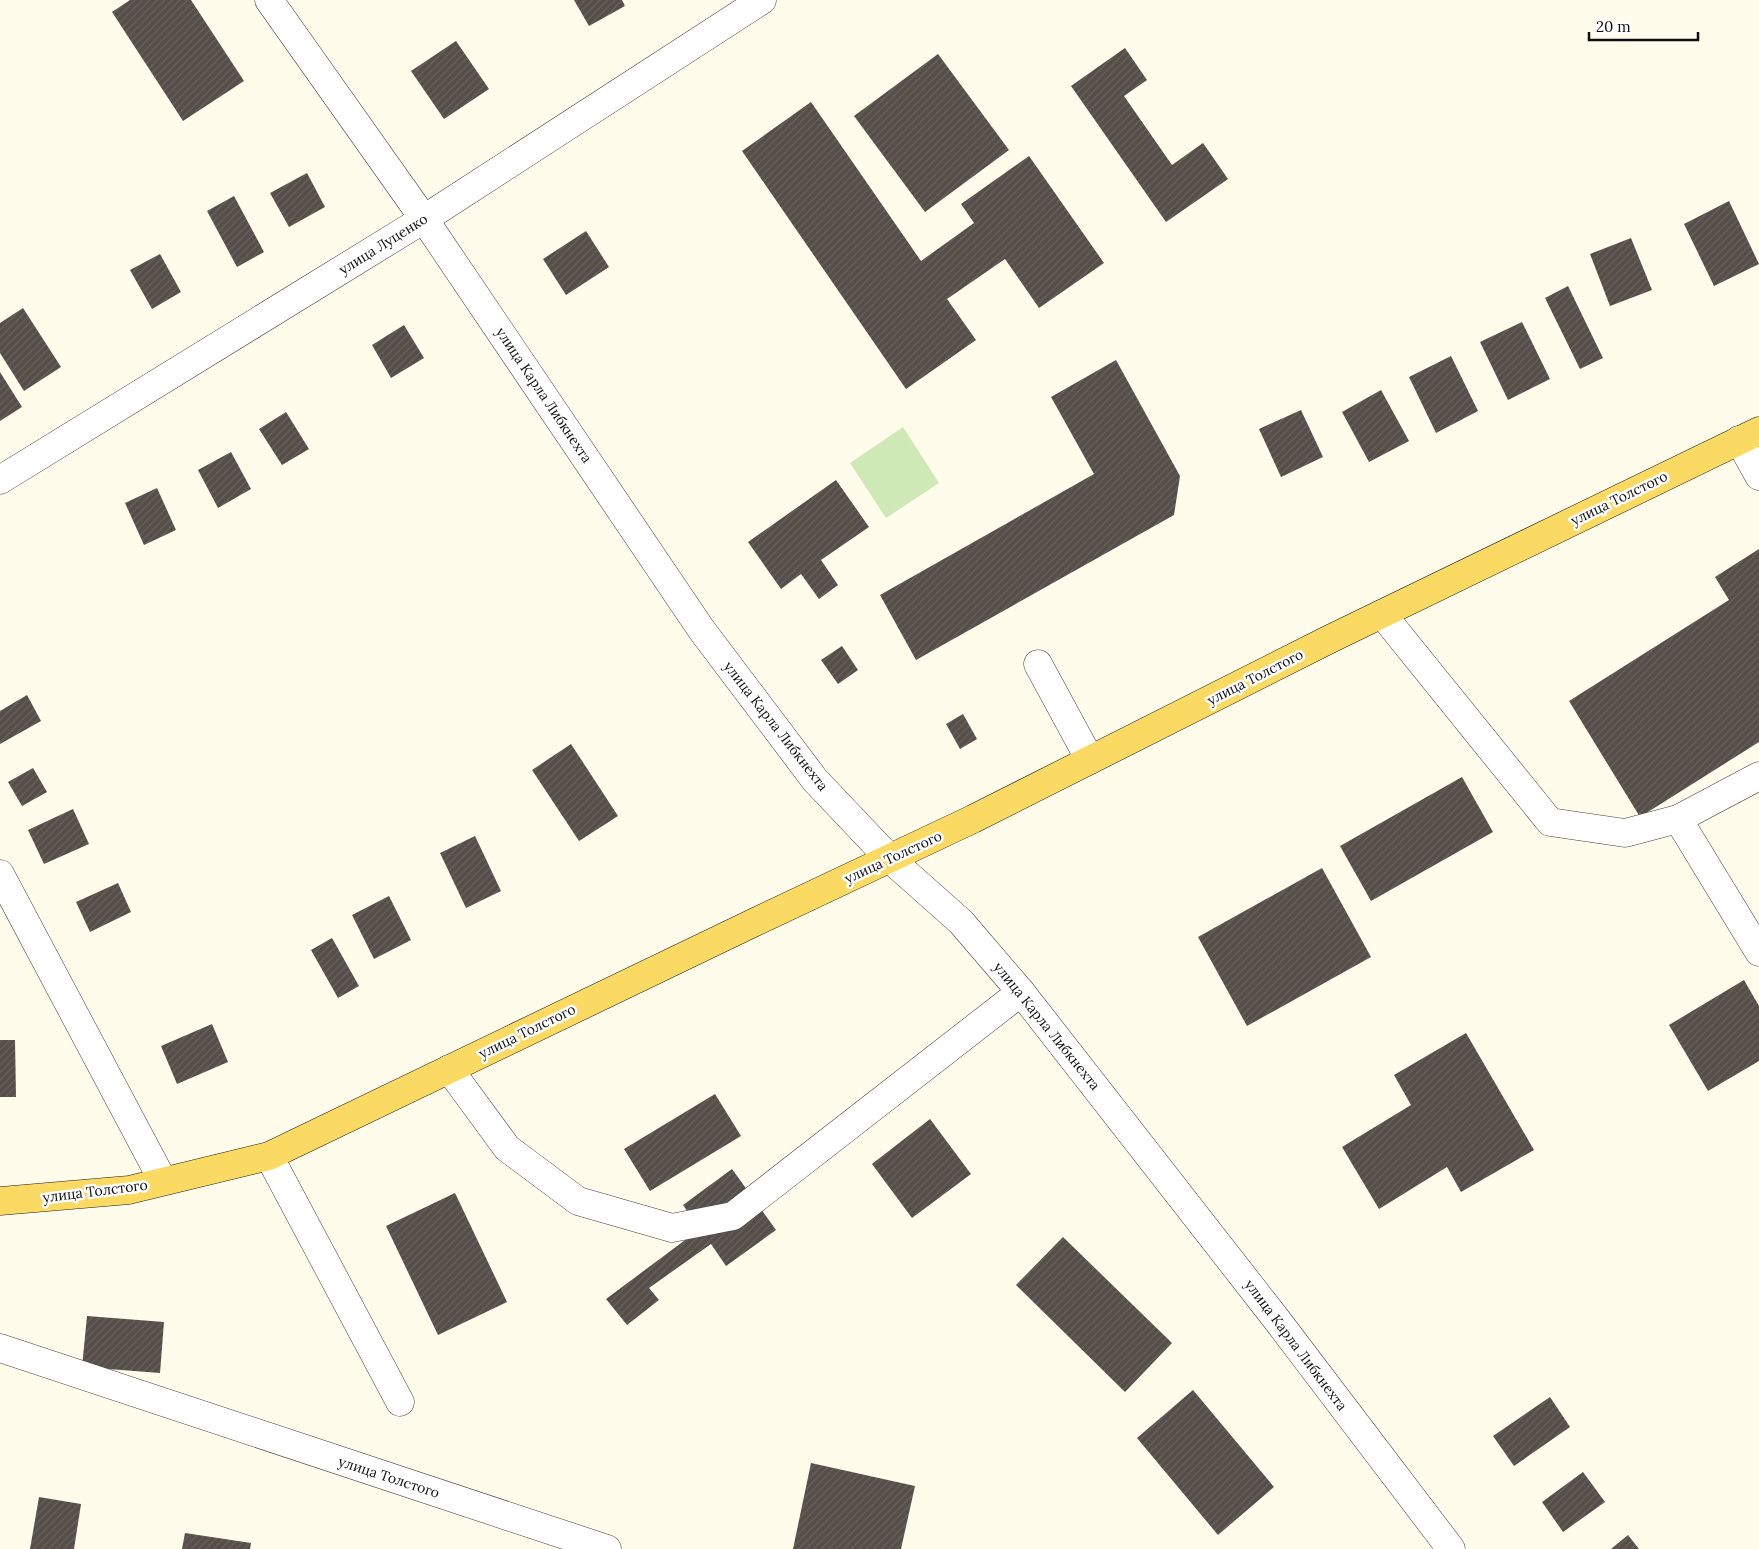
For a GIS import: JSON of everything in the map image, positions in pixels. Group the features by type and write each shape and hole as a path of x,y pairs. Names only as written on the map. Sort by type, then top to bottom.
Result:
{"main road":[{"name":"улица Толстого","path":"0,1201 129,1190 269,1156 973,819 1382,614 1749,436"}],"street":[{"name":"улица Карла Либкнехта","path":"269,0 424,219 701,628 815,780 889,858 962,922 1021,992 1271,1312 1451,1549"},
{"name":"улица Луценко","path":"0,480 424,219 762,0"},
{"path":"1749,436 1759,476"},
{"path":"1382,614 1550,822 1625,833 1678,819 1759,776"},
{"path":"1038,664 1090,760"},
{"path":"1678,819 1759,952"},
{"path":"0,874 163,1182"},
{"path":"449,1069 507,1148 578,1201 672,1228 733,1216 1021,992"},
{"path":"269,1156 400,1402"},
{"name":"улица Толстого","path":"0,1348 608,1549"}],"green space":[{"path":"903,427 939,483 886,518 850,463"}],"building":[{"path":"130,0 191,0 244,81 183,121 112,12"},
{"path":"574,0 622,0 625,6 589,26"},
{"path":"456,41 489,89 444,119 411,71"},
{"path":"1125,48 1147,80 1124,96 1172,165 1203,143 1228,179 1166,222 1071,86"},
{"path":"938,54 1009,150 925,212 854,116"},
{"path":"811,102 921,261 974,223 961,204 1029,156 1104,263 1039,308 1005,259 947,299 976,340 906,389 742,151"},
{"path":"307,173 325,207 289,227 270,193"},
{"path":"234,196 264,252 237,267 207,211"},
{"path":"1729,201 1759,264 1714,286 1684,224"},
{"path":"586,231 609,267 566,295 543,259"},
{"path":"1631,238 1652,290 1610,306 1590,254"},
{"path":"160,254 181,292 152,309 130,270"},
{"path":"1568,286 1603,358 1580,369 1545,298"},
{"path":"23,308 61,367 24,391 0,353 0,323"},
{"path":"1522,322 1550,379 1508,400 1480,342"},
{"path":"404,325 424,358 391,378 372,345"},
{"path":"1451,356 1478,411 1436,433 1409,377"},
{"path":"1116,360 1180,476 1174,515 916,660 880,595 1094,474 1051,397"},
{"path":"0,372 22,407 0,421"},
{"path":"1381,390 1409,441 1369,462 1342,412"},
{"path":"1301,410 1323,457 1281,477 1259,429"},
{"path":"286,412 309,449 282,465 259,429"},
{"path":"231,452 251,489 218,508 198,470"},
{"path":"836,480 869,527 821,560 838,585 819,599 801,574 781,589 748,542"},
{"path":"157,488 176,530 144,545 125,503"},
{"path":"1759,549 1759,742 1640,817 1569,701 1729,600 1715,577"},
{"path":"842,646 858,670 838,684 821,660"},
{"path":"27,695 41,721 0,744 0,711"},
{"path":"963,714 977,739 960,749 946,724"},
{"path":"571,744 618,816 579,841 532,770"},
{"path":"33,768 47,792 22,806 8,782"},
{"path":"1462,777 1493,832 1371,901 1340,846"},
{"path":"73,809 89,844 44,864 28,830"},
{"path":"475,836 501,891 466,908 440,853"},
{"path":"1322,868 1371,957 1247,1026 1198,937"},
{"path":"118,883 131,912 90,932 76,902"},
{"path":"389,896 411,940 374,959 352,915"},
{"path":"332,938 359,986 338,998 311,950"},
{"path":"1744,980 1759,1006 1759,1061 1708,1091 1669,1025"},
{"path":"212,1024 228,1062 177,1084 161,1046"},
{"path":"1466,1033 1534,1150 1461,1192 1447,1167 1379,1209 1342,1147 1411,1105 1394,1075"},
{"path":"0,1040 15,1040 16,1097 0,1097"},
{"path":"715,1094 741,1136 650,1191 624,1149"},
{"path":"930,1119 971,1174 912,1218 872,1164"},
{"path":"732,1169 776,1230 726,1266 711,1244 649,1288 659,1300 627,1325 606,1299 700,1229 683,1205"},
{"path":"455,1193 507,1302 438,1335 386,1226"},
{"path":"1063,1237 1172,1343 1125,1392 1016,1285"},
{"path":"87,1316 164,1322 160,1373 82,1367"},
{"path":"1193,1390 1274,1487 1218,1535 1137,1438"},
{"path":"1550,1397 1570,1427 1514,1466 1493,1436"},
{"path":"811,1463 915,1486 901,1549 793,1549"},
{"path":"1583,1472 1605,1502 1563,1532 1542,1502"},
{"path":"39,1497 81,1504 74,1549 30,1549"},
{"path":"185,1533 251,1543 250,1549 182,1549"},
{"path":"1628,1535 1639,1549 1611,1549"}]}
